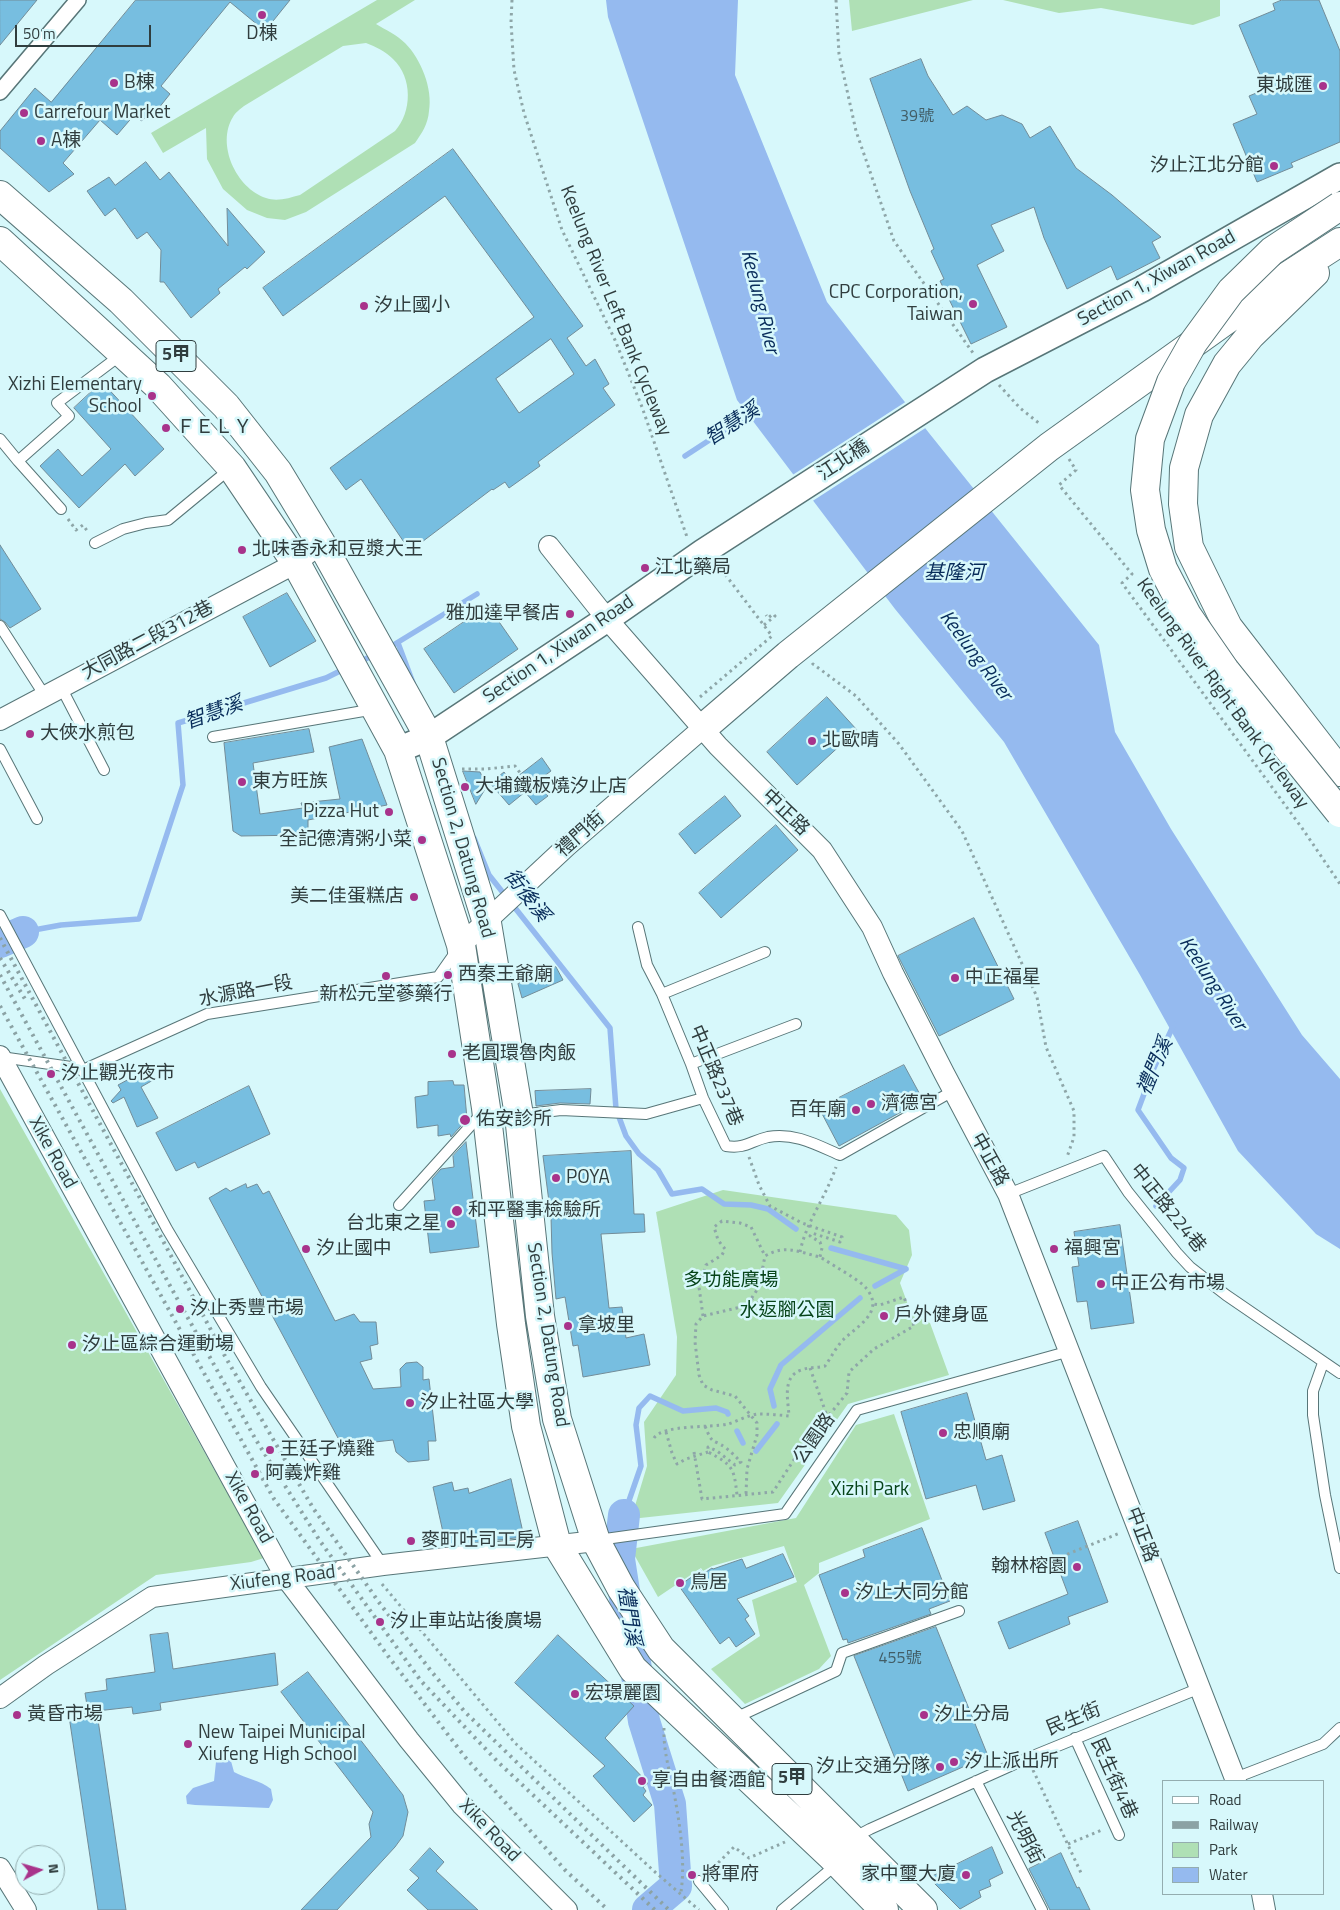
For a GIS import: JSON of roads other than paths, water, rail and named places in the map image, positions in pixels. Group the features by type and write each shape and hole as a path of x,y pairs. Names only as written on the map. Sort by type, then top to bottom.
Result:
{"main road":[{"name":"Section 2, Datung Road","path":"0,195 121,302 226,406 278,472 322,543 414,711 434,734 502,908 519,1115 540,1316 557,1419 602,1540 621,1588 660,1649 732,1720 840,1850 884,1910"},
{"path":"1340,206 1272,251 1231,291 1193,342 1171,382 1150,439 1145,490 1151,530 1163,569 1187,615 1225,670 1340,812"},
{"name":"Section 2, Datung Road","path":"0,241 158,386 232,468 296,563 398,750 461,945 486,1108 504,1265 526,1426 558,1545 633,1669 806,1833 840,1850 924,1910"},
{"path":"703,728 788,655 1052,443 1289,275 1340,242"},
{"path":"1340,249 1250,336 1227,364 1199,415 1184,468 1183,504 1189,547 1228,627 1340,772"},
{"path":"504,1265 535,1261"},
{"path":"633,1669 660,1649"}],"street":[{"path":"0,92 78,0"},
{"name":"Section 1, Xiwan Road","path":"979,375 1142,289 1340,176"},
{"name":"江北橋","path":"717,554 979,375"},
{"name":"大同路二段312巷","path":"0,720 296,563 322,543"},
{"name":"中正路","path":"550,546 607,619 703,728 766,796 782,809 822,850 872,927 893,973 953,1091 1008,1194 1236,1780"},
{"name":"Section 1, Xiwan Road","path":"398,750 434,734 607,619 717,554"},
{"name":"禮門街","path":"461,945 567,846 703,728"},
{"name":"Xike Road","path":"0,1057 286,1578 409,1740 462,1805 567,1910"},
{"name":"Xiufeng Road","path":"0,1698 46,1665 152,1597 286,1578 602,1540"},
{"path":"0,1868 26,1910"},
{"path":"1262,1895 1265,1910"}],"lane":[{"path":"18,460 69,416 57,403 122,354"},
{"path":"0,439 61,509"},
{"path":"95,543 123,529 168,520 232,468"},
{"path":"0,626 53,692 104,770"},
{"path":"212,737 376,709"},
{"path":"0,748 37,819"},
{"path":"0,915 167,1229 261,1388 376,1567"},
{"name":"中正路237巷","path":"638,927 647,965 662,994 703,1098 726,1146 738,1148 768,1137 794,1136 840,1155 953,1091"},
{"name":"水源路一段","path":"0,1057 85,1069 207,1014 438,977 461,945"},
{"path":"662,994 765,952"},
{"path":"691,1064 796,1024"},
{"path":"519,1115 561,1110 646,1114 703,1098"},
{"path":"399,1205 486,1108"},
{"name":"中正路224巷","path":"1008,1194 1104,1156 1128,1192 1190,1267 1226,1295 1340,1373"},
{"name":"公園路","path":"602,1540 784,1514 857,1410 1070,1351"},
{"path":"1323,1363 1313,1392 1313,1416 1325,1495 1340,1568"},
{"path":"732,1720 836,1671 842,1653 959,1611"},
{"name":"民生街","path":"782,1910 840,1850 870,1829 1028,1758 1200,1688"},
{"path":"1236,1780 1323,1744 1340,1728"},
{"name":"民生街4巷","path":"1076,1738 1119,1835"},
{"name":"光明街","path":"976,1781 1042,1910"},
{"path":"699,1881 723,1910"}],"water":[{"name":"基隆河","path":"606,0 738,0 735,75 827,302 1099,645 1115,732 1171,829 1302,1035 1340,1079 1340,1249 1316,1234 1238,1151 1140,975 1004,742 895,609 737,400 608,17"},
{"path":"224,1756 231,1761 234,1772 271,1789 273,1800 269,1808 187,1804 186,1796 193,1788 214,1781 216,1762 219,1757"}],"waterway":[{"name":"智慧溪","path":"685,456 754,411"},
{"name":"智慧溪","path":"395,644 477,594"},
{"name":"街後溪","path":"398,643 413,683"},
{"name":"智慧溪","path":"357,663 376,654"},
{"name":"智慧溪","path":"23,932 61,925 139,919 183,785 178,723 326,678 344,669"},
{"name":"街後溪","path":"474,838 489,875 610,1028 616,1109 626,1136 639,1154 658,1170 672,1194 702,1189 724,1204 751,1205 768,1209 796,1229"},
{"name":"智慧溪","path":"0,942 23,932"},
{"name":"禮門溪","path":"1156,1206 1180,1180 1184,1168 1171,1158 1138,1110 1153,1070 1174,1024"},
{"path":"831,1248 906,1269"},
{"name":"禮門溪","path":"875,1286 906,1269"},
{"name":"禮門溪","path":"774,1406 770,1389 781,1365 860,1298"},
{"name":"禮門溪","path":"624,1515 641,1466 636,1425 639,1408 650,1396 683,1411 716,1408 728,1414"},
{"name":"禮門溪","path":"756,1451 777,1424"},
{"name":"禮門溪","path":"737,1431 743,1443"},
{"name":"禮門溪","path":"624,1515 619,1559 644,1721 670,1804 676,1886 648,1910"}],"railway":[{"path":"0,938 226,1358 313,1508 378,1601 465,1712 669,1910"},
{"path":"0,958 25,999"},
{"path":"0,975 256,1440 320,1541 421,1681 498,1762 655,1910"},
{"path":"0,1006 274,1499 388,1656 465,1757 565,1870 608,1910"}],"place":[{"name":"D棟","path":"262,15"},
{"name":"B棟","path":"114,83"},
{"name":"東城匯","path":"1323,86"},
{"name":"Carrefour Market","path":"24,113"},
{"name":"A棟","path":"41,141"},
{"name":"汐止江北分館","path":"1274,166"},
{"name":"CPC Corporation, Taiwan","path":"973,304"},
{"name":"汐止國小","path":"364,306"},
{"name":"Xizhi Elementary School","path":"152,396"},
{"name":"ＦＥＬＹ","path":"166,428"},
{"name":"北味香永和豆漿大王","path":"242,550"},
{"name":"江北藥局","path":"645,568"},
{"name":"雅加達早餐店","path":"570,614"},
{"name":"大俠水煎包","path":"30,734"},
{"name":"北歐晴","path":"812,741"},
{"name":"東方旺族","path":"242,782"},
{"name":"大埔鐵板燒汐止店","path":"465,787"},
{"name":"Pizza Hut","path":"389,812"},
{"name":"全記德清粥小菜","path":"422,840"},
{"name":"美二佳蛋糕店","path":"414,897"},
{"name":"西秦王爺廟","path":"448,975"},
{"name":"新松元堂蔘藥行","path":"386,976"},
{"name":"中正福星","path":"955,978"},
{"name":"老圓環魯肉飯","path":"452,1054"},
{"name":"汐止觀光夜市","path":"51,1074"},
{"name":"濟德宮","path":"871,1104"},
{"name":"百年廟","path":"856,1110"},
{"name":"佑安診所","path":"465,1120"},
{"name":"POYA","path":"556,1178"},
{"name":"和平醫事檢驗所","path":"457,1211"},
{"name":"台北東之星","path":"451,1224"},
{"name":"汐止國中","path":"306,1249"},
{"name":"福興宮","path":"1054,1249"},
{"name":"中正公有市場","path":"1101,1284"},
{"name":"汐止秀豐市場","path":"180,1309"},
{"name":"戶外健身區","path":"884,1316"},
{"name":"拿坡里","path":"568,1326"},
{"name":"汐止區綜合運動場","path":"72,1345"},
{"name":"汐止社區大學","path":"410,1403"},
{"name":"忠順廟","path":"943,1433"},
{"name":"王廷子燒雞","path":"270,1450"},
{"name":"阿義炸雞","path":"255,1474"},
{"name":"麥町吐司工房","path":"411,1541"},
{"name":"翰林榕園","path":"1077,1567"},
{"name":"鳥居","path":"680,1583"},
{"name":"汐止大同分館","path":"845,1593"},
{"name":"汐止車站站後廣場","path":"380,1622"},
{"name":"宏璟麗園","path":"575,1694"},
{"name":"黃昏市場","path":"17,1715"},
{"name":"汐止分局","path":"924,1715"},
{"name":"New Taipei Municipal Xiufeng High School","path":"188,1744"},
{"name":"汐止派出所","path":"954,1762"},
{"name":"汐止交通分隊","path":"940,1767"},
{"name":"享自由餐酒館","path":"642,1781"},
{"name":"將軍府","path":"692,1875"},
{"name":"家中璽大廈","path":"966,1875"}],"water label":[{"name":"Keelung River","path":"759,302"},
{"name":"Keelung River","path":"975,656"},
{"name":"Keelung River","path":"1212,984"}],"park label":[{"name":"多功能廣場","path":"731,1281"},
{"name":"水返腳公園","path":"787,1311"},
{"name":"Xizhi Park","path":"870,1490"}]}
